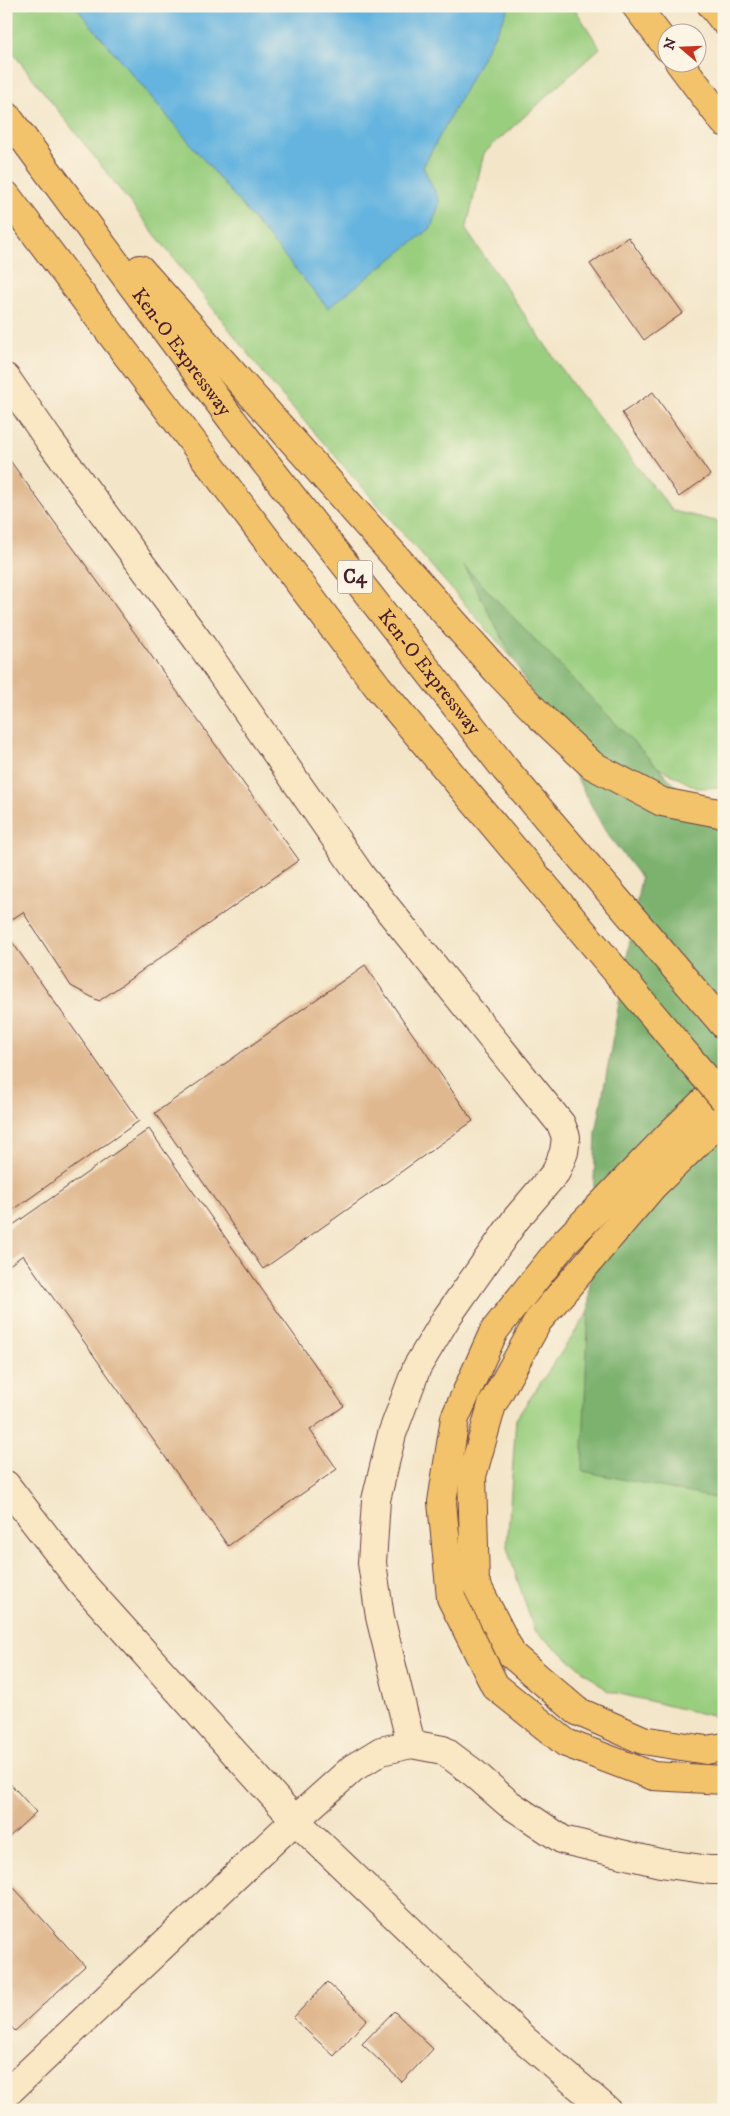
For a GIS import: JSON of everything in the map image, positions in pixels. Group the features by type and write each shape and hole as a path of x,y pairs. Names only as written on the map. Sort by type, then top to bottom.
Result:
{"highway":[{"path":"636,6 658,35"},
{"path":"712,6 724,21"},
{"path":"686,72 724,122"},
{"name":"Ken-O Expressway","path":"6,115 232,420 505,769 723,1024"},
{"path":"24,139 497,671 540,716 592,765 662,802 724,814"},
{"name":"C4","path":"6,195 378,686 724,1098"},
{"path":"724,1082 675,1129 565,1242 494,1331 455,1418 442,1502 451,1598 495,1686 566,1743 654,1776 724,1780"},
{"path":"724,1117 653,1186 538,1320 492,1405 472,1476 475,1582 512,1654 577,1711 643,1740 706,1750 724,1747"}],"street":[{"path":"6,378 49,440 202,646 362,877 561,1124 566,1137 564,1152 556,1172 516,1219 447,1317 417,1367 392,1434 376,1500 372,1563 380,1617 411,1744"},
{"path":"6,1485 80,1581 295,1820 527,2042 607,2110"},
{"path":"6,2094 295,1820 353,1768 381,1751 411,1744 443,1750 475,1774 508,1803 563,1840 660,1863 710,1870 724,1870"}],"green space":[{"path":"6,6 573,6 600,48 484,153 466,230 575,388 673,511 724,523 724,787 697,788 608,741 526,674 272,384 6,44"},
{"path":"464,566 724,836 724,1500 582,1471 596,1133 641,878 605,831"},
{"path":"724,1171 724,1719 608,1691 534,1630 507,1548 516,1419 588,1313"}],"water":[{"path":"75,6 510,6 423,167 440,202 431,228 328,308"}],"building":[{"path":"628,237 683,313 644,340 590,264"},
{"path":"653,392 710,475 679,497 622,413"},
{"path":"6,455 299,860 99,1001 71,986 23,912 6,923"},
{"path":"10,939 139,1121 6,1215 6,942"},
{"path":"365,965 473,1121 263,1269 155,1113"},
{"path":"149,1129 344,1406 310,1430 337,1469 228,1546 23,1255 8,1266 6,1264 6,1230"},
{"path":"6,1779 36,1812 6,1840"},
{"path":"6,1879 85,1966 15,2031 6,2021"},
{"path":"327,1982 367,2019 334,2056 293,2018"},
{"path":"394,2011 433,2049 402,2082 362,2044"}]}
